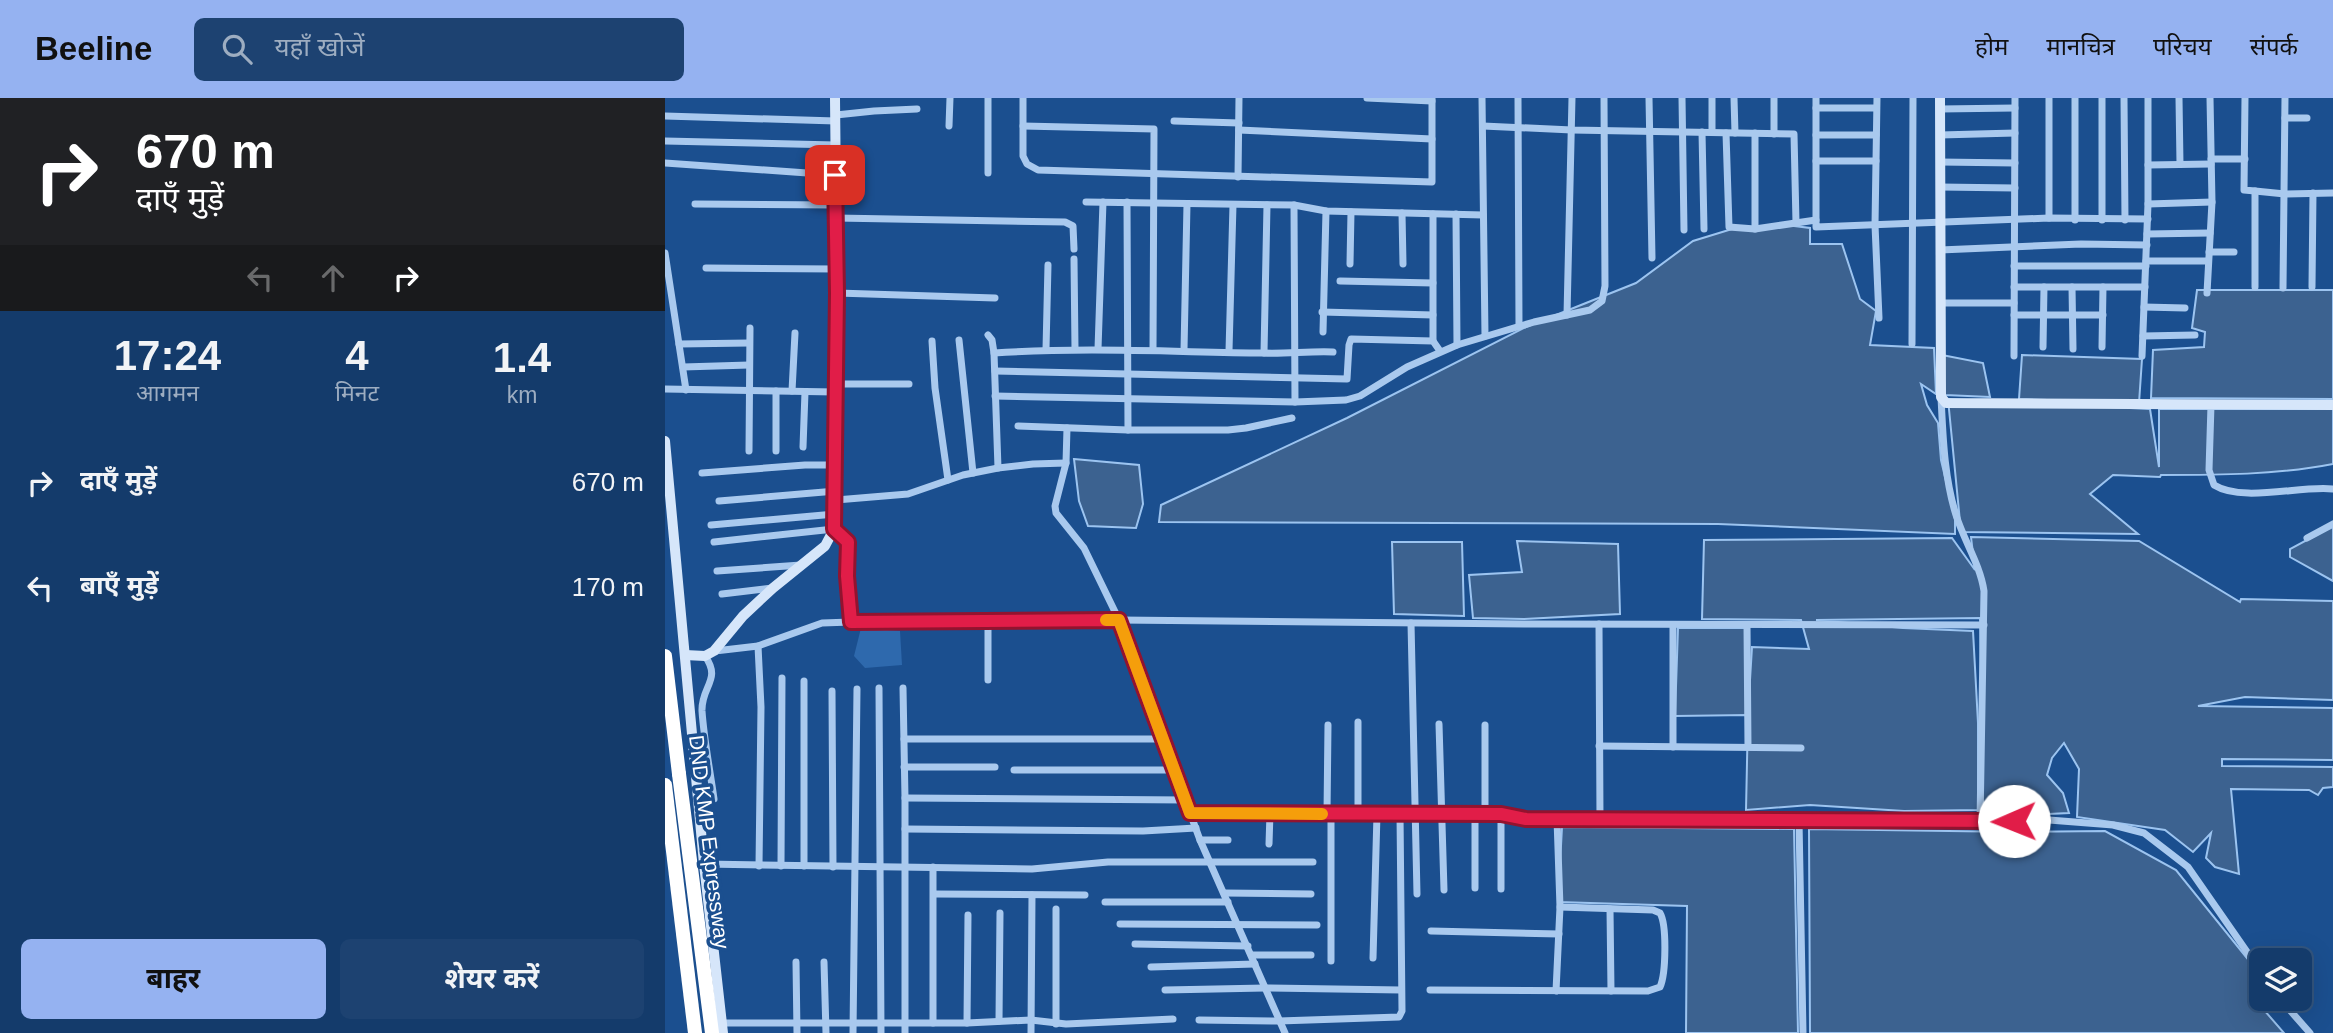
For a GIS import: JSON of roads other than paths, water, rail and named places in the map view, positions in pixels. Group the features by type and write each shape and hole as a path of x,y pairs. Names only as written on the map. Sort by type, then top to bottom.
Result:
{"highway":[{"name":"DND KMP Expressway","path":"665,656 679,774 719,1030"},
{"name":"DND KMP Expressway","path":"665,785 695,1033"}],"street":[{"path":"710,654 743,616 825,546 834,529 837,293 835,98"},
{"path":"949,126 950,98"},
{"path":"988,98 988,173"},
{"path":"1023,98 1023,156 1027,164 1038,170 1432,182 1432,100 1367,98"},
{"path":"1238,177 1239,98"},
{"path":"1482,98 1485,336"},
{"path":"1518,98 1518,326"},
{"path":"1567,315 1572,98"},
{"path":"995,396 1295,402 1346,400 1360,396 1407,367 1440,351 1518,326 1597,307 1604,294 1604,98"},
{"path":"1649,98 1652,258"},
{"path":"1682,98 1684,230"},
{"path":"1712,98 1712,132"},
{"path":"1734,98 1735,133"},
{"path":"1774,98 1774,134"},
{"path":"1816,98 1816,227 2049,218 2148,219"},
{"path":"1877,98 1875,225 1879,318"},
{"path":"1912,344 1913,98"},
{"path":"2014,356 2015,98"},
{"path":"2049,98 2049,218"},
{"path":"2075,98 2075,220"},
{"path":"2102,98 2102,220"},
{"path":"2125,98 2125,220"},
{"path":"2142,356 2148,219 2148,98"},
{"path":"2179,98 2180,164"},
{"path":"2207,293 2212,202 2210,98"},
{"path":"2245,98 2244,190 2285,194 2333,193"},
{"path":"2283,288 2285,98"},
{"path":"1980,822 1984,625 1982,578 1956,516 1951,494 1941,397 1940,104 2015,108"},
{"path":"1816,108 1877,108"},
{"path":"665,116 836,118 874,111 917,109"},
{"path":"2285,118 2307,118"},
{"path":"1174,121 1432,139"},
{"path":"1023,126 1154,129 1153,350"},
{"path":"1483,126 1794,134 1796,223"},
{"path":"1702,132 1704,229"},
{"path":"1725,133 1729,227 1755,229 1816,220"},
{"path":"1755,133 1755,229"},
{"path":"1940,135 2015,133"},
{"path":"1816,135 1876,135"},
{"path":"665,141 835,145"},
{"path":"2148,165 2245,159"},
{"path":"1816,161 1876,161"},
{"path":"1940,162 2015,163"},
{"path":"665,163 835,175"},
{"path":"1940,187 2015,188"},
{"path":"2255,191 2255,287"},
{"path":"2312,287 2313,193"},
{"path":"1086,202 1294,205 1326,211 1483,215"},
{"path":"1098,349 1103,202"},
{"path":"1128,202 1128,430"},
{"path":"2148,204 2212,202"},
{"path":"695,204 836,205"},
{"path":"1184,350 1187,204"},
{"path":"1229,351 1233,205"},
{"path":"1264,353 1267,205"},
{"path":"1294,205 1295,402"},
{"path":"1322,332 1326,211"},
{"path":"1350,264 1352,212"},
{"path":"1402,213 1403,264"},
{"path":"1433,214 1433,341 1440,351"},
{"path":"1455,214 1457,345"},
{"path":"836,218 1065,222 1073,226 1074,249"},
{"path":"2147,234 2210,233"},
{"path":"1940,250 2081,244 2147,245"},
{"path":"2209,252 2234,252"},
{"path":"665,253 686,390"},
{"path":"1075,259 1075,349"},
{"path":"2014,266 2208,261"},
{"path":"1046,349 1048,265"},
{"path":"706,268 836,269"},
{"path":"1340,281 1433,283"},
{"path":"2014,287 2145,287"},
{"path":"2043,347 2044,287"},
{"path":"2072,287 2073,349"},
{"path":"2102,347 2103,287"},
{"path":"837,293 995,298"},
{"path":"1941,303 2014,303"},
{"path":"2144,307 2185,307"},
{"path":"1322,312 1433,315"},
{"path":"2014,314 2103,316"},
{"path":"749,451 750,328"},
{"path":"792,391 795,333"},
{"path":"988,335 992,340 994,353 998,468"},
{"path":"2143,336 2195,335"},
{"path":"995,371 1347,379 1351,339 1433,341"},
{"path":"959,340 973,472"},
{"path":"932,341 935,388 948,480"},
{"path":"679,344 750,343"},
{"path":"994,353 1046,349 1333,352"},
{"path":"683,367 749,365"},
{"path":"665,389 806,392 909,384"},
{"path":"776,391 776,451"},
{"path":"803,446 806,392"},
{"path":"1941,397 1945,403 2333,405"},
{"path":"2211,405 2209,470 2214,485 2228,491 2274,493 2333,489"},
{"path":"1018,426 1228,430 1292,418"},
{"path":"1067,428 1066,463 1055,506 1056,513 1084,548 1119,620 1200,841 1285,1033"},
{"path":"665,441 719,1030 797,1022 979,1023 1031,1020 1056,1024 1173,1019"},
{"path":"719,501 908,494 973,472 1021,464 1066,463"},
{"path":"702,473 805,465 836,466"},
{"path":"712,525 835,514"},
{"path":"2307,538 2333,524"},
{"path":"714,542 834,529 848,542 847,576 851,622"},
{"path":"717,571 801,565"},
{"path":"722,594 773,588"},
{"path":"988,620 988,680"},
{"path":"685,655 758,646 814,625 851,622 1119,620 1984,625"},
{"path":"1411,623 1417,894"},
{"path":"1599,624 1599,819"},
{"path":"1673,625 1673,747"},
{"path":"1747,625 1748,747"},
{"path":"758,646 761,707 759,866"},
{"path":"710,654 712,680 702,697 702,712 714,799"},
{"path":"781,866 782,678"},
{"path":"804,681 804,866"},
{"path":"879,688 881,1033"},
{"path":"902,688 905,1033"},
{"path":"853,1033 857,689"},
{"path":"832,691 833,867"},
{"path":"1358,722 1358,814"},
{"path":"1439,724 1444,890"},
{"path":"1328,725 1331,961"},
{"path":"1485,725 1485,814"},
{"path":"904,739 1162,739"},
{"path":"1599,746 1801,748"},
{"path":"904,767 995,767"},
{"path":"1014,770 1174,770"},
{"path":"665,797 698,795"},
{"path":"905,798 1186,800"},
{"path":"1190,813 1501,814 1526,819 2060,821 2113,825 2144,833 2188,867 2249,955"},
{"path":"1269,844 1270,813"},
{"path":"1373,958 1377,814"},
{"path":"1199,1020 1279,1021 1399,1017 1402,1012 1400,814"},
{"path":"1475,814 1475,888"},
{"path":"1501,814 1501,889"},
{"path":"1556,991 1560,907 1557,819"},
{"path":"1800,821 1803,1033"},
{"path":"905,829 1153,831 1196,828"},
{"path":"1200,841 1228,840"},
{"path":"704,864 1032,869 1076,864 1313,862"},
{"path":"933,867 933,1023"},
{"path":"1224,893 1311,894"},
{"path":"934,894 1085,895"},
{"path":"1031,1033 1032,895"},
{"path":"1105,902 1228,902"},
{"path":"1430,990 1648,991 1660,987 1664,975 1665,928 1663,916 1657,911 1560,907"},
{"path":"1056,909 1056,1024"},
{"path":"1610,909 1611,991"},
{"path":"999,1021 1000,913"},
{"path":"967,1023 968,915"},
{"path":"1120,924 1317,925"},
{"path":"1431,931 1559,934"},
{"path":"1135,944 1248,946"},
{"path":"1151,967 1311,954"},
{"path":"796,962 797,1033"},
{"path":"824,962 826,1033"},
{"path":"1165,990 1401,990"},
{"path":"2291,1011 2310,1033"},
{"path":"979,1023 979,1033"}]}
